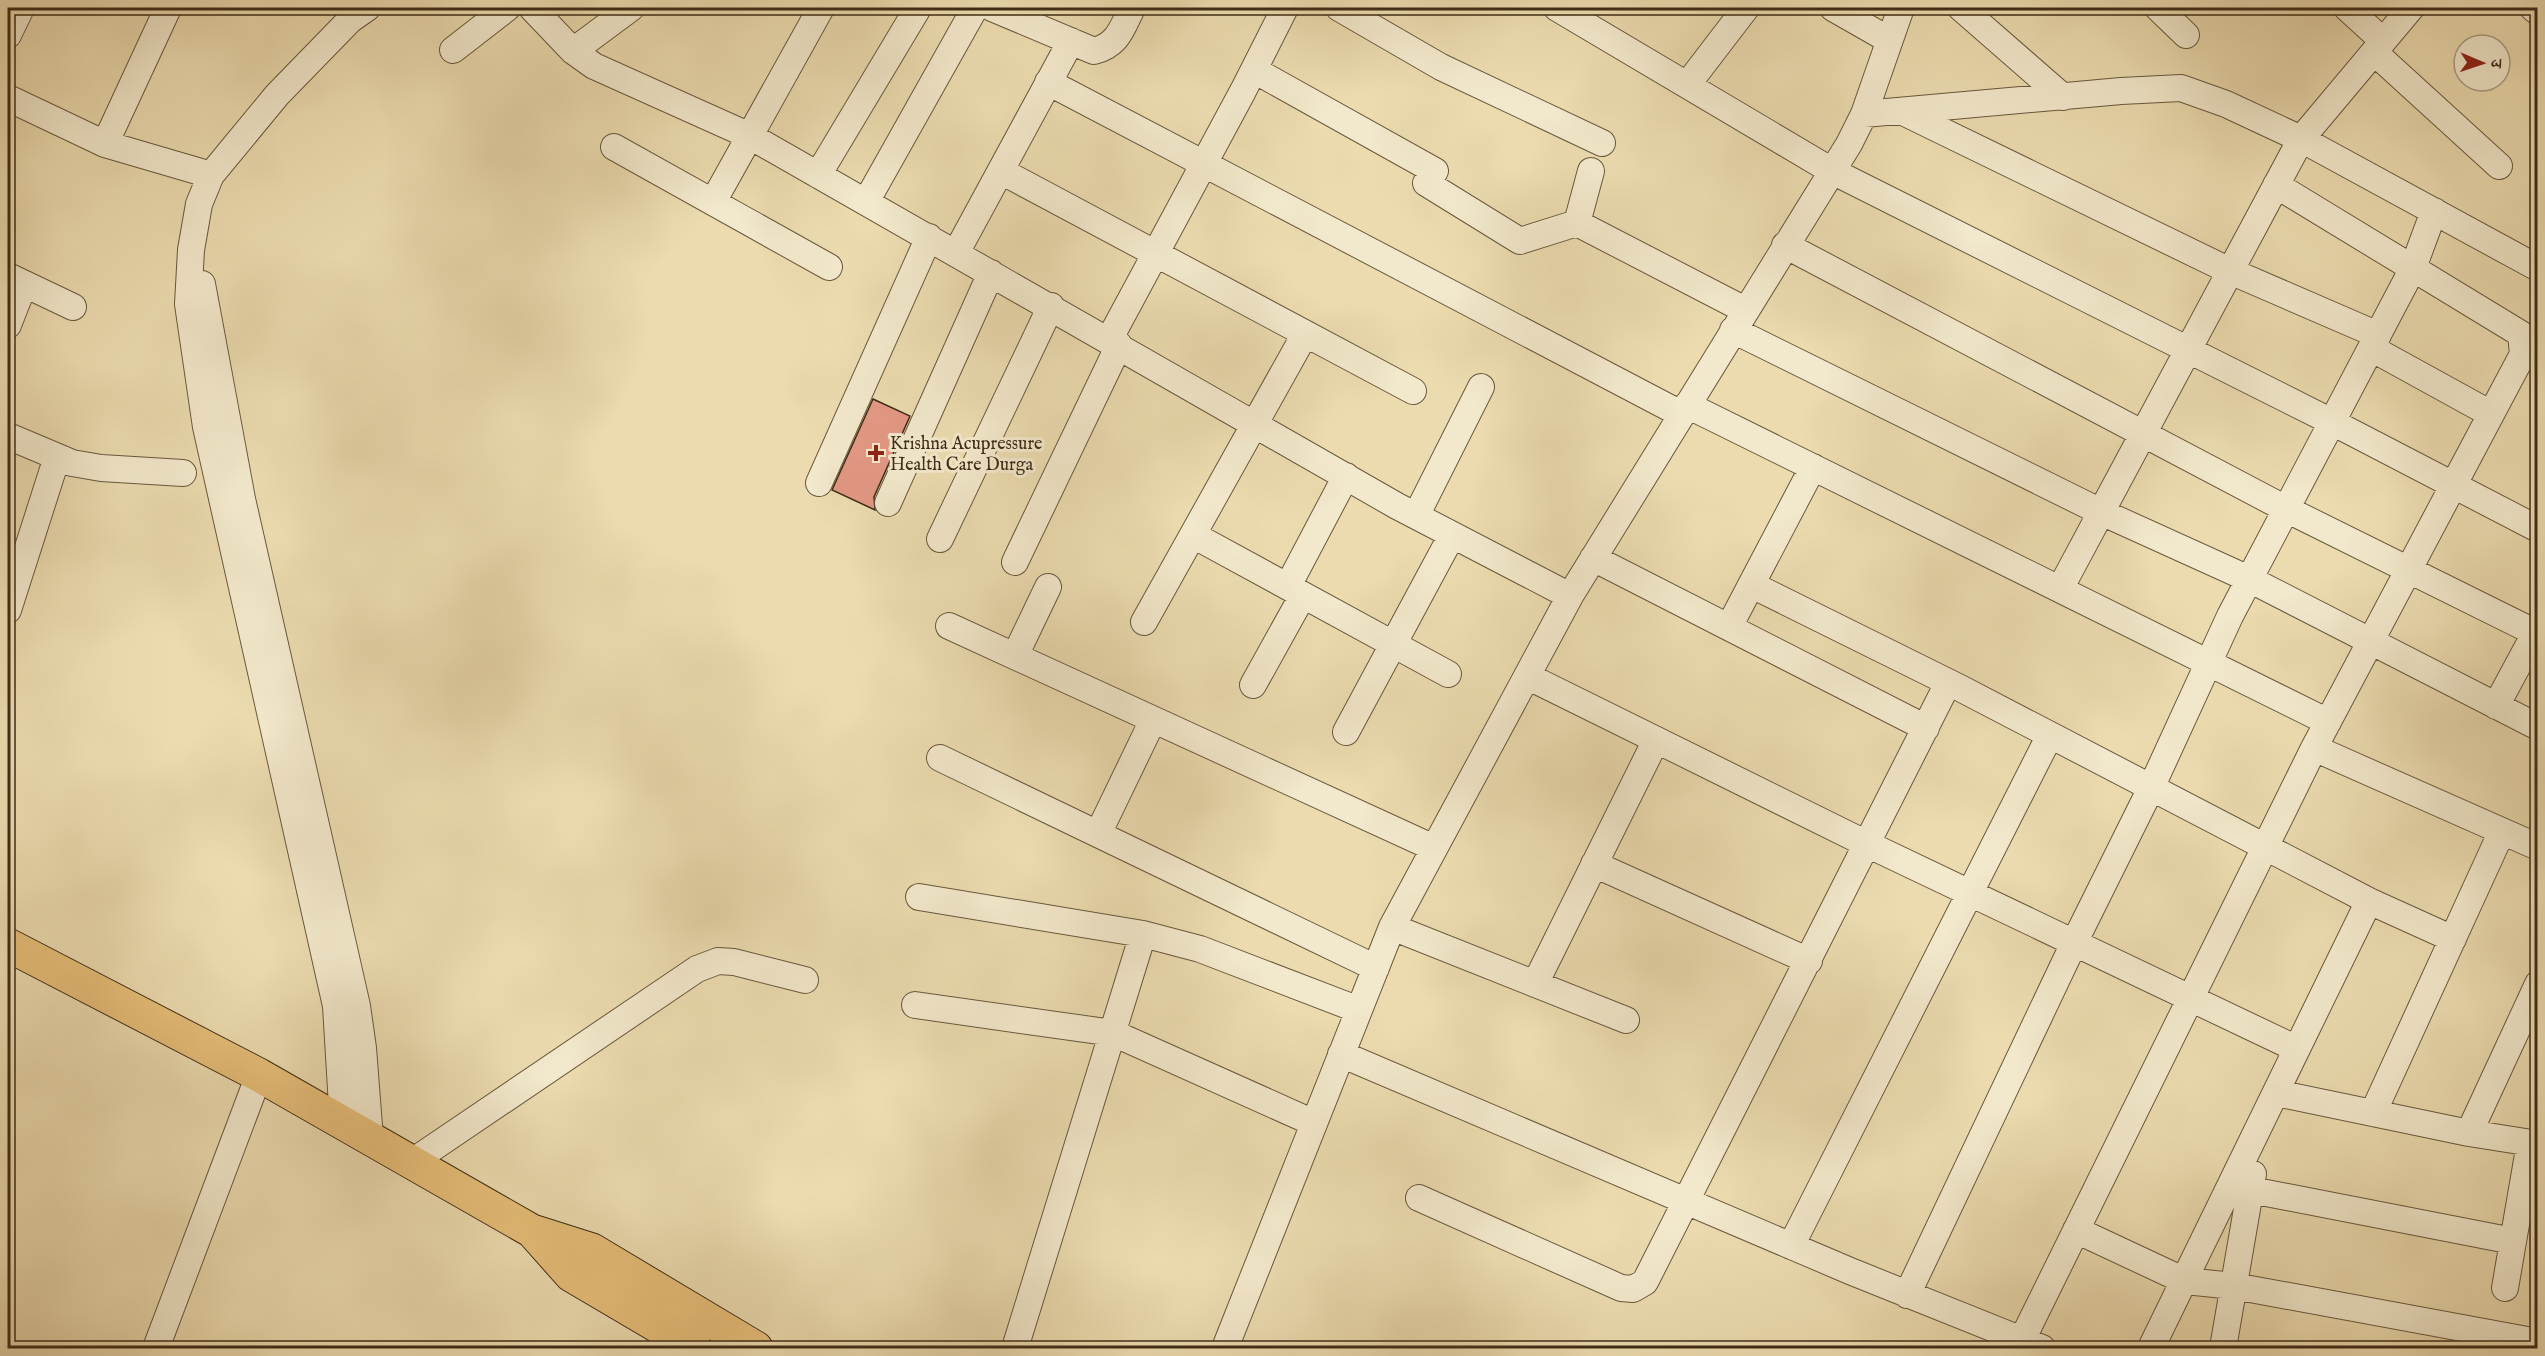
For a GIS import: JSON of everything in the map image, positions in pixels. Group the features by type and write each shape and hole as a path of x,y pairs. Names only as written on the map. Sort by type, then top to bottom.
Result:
{"main road":[{"path":"8,945 259,1075 532,1231 592,1250 756,1348"},
{"path":"532,1231 571,1275 695,1348"}],"street":[{"path":"8,35 21,8"},
{"path":"105,144 168,8"},
{"path":"357,1131 336,1006 204,416 188,304 191,250 199,204 211,175 278,95 350,20 367,8"},
{"path":"453,50 507,8"},
{"path":"532,8 573,51 594,66 750,136 1416,516 1570,596"},
{"path":"573,51 631,8"},
{"path":"713,202 821,8"},
{"path":"818,175 918,8"},
{"path":"867,202 975,8"},
{"path":"992,8 1094,51 1106,48 1118,39 1132,8"},
{"path":"1015,562 1155,255 1285,8"},
{"path":"1339,8 1441,67 1602,143"},
{"path":"1557,8 1832,171 2332,422 2538,529"},
{"path":"1687,85 1746,8"},
{"path":"1833,8 1889,40"},
{"path":"1225,1348 1392,927 1570,596 1832,171 1864,114 1901,8"},
{"path":"1961,8 2063,97"},
{"path":"2158,8 2186,35"},
{"path":"2347,8 2378,47 2499,166"},
{"path":"2060,589 2301,139 2411,8"},
{"path":"2533,8 2538,12"},
{"path":"956,253 1071,41"},
{"path":"1254,70 1430,177 1520,241 1577,223 1739,320 2101,512 2249,579 2538,727"},
{"path":"1048,82 1684,409 1813,467 2328,722"},
{"path":"1864,114 2181,88 2226,104 2301,139 2538,268"},
{"path":"8,98 105,144 211,175"},
{"path":"1900,111 2374,342 2491,414"},
{"path":"614,147 829,267"},
{"path":"1001,171 1413,391"},
{"path":"1577,223 1591,171"},
{"path":"1341,1054 1791,1246 2032,1344 2076,1230 2189,997 2314,748 2491,414 2530,359 2521,334 2276,184"},
{"path":"1907,1294 2249,579 2413,268 2434,211"},
{"path":"819,483 929,237"},
{"path":"1785,246 2286,509 2537,632 2496,706"},
{"path":"888,502 992,273"},
{"path":"8,325 16,280 73,307"},
{"path":"940,539 1051,306"},
{"path":"1144,622 1305,334"},
{"path":"1416,516 1481,387"},
{"path":"8,436 72,463 100,468 183,474"},
{"path":"8,610 57,457"},
{"path":"1729,627 1813,467"},
{"path":"1253,685 1346,476"},
{"path":"1193,535 1448,674"},
{"path":"1346,732 1452,535"},
{"path":"1593,558 1926,728"},
{"path":"1752,585 1948,682 2369,901 2453,939"},
{"path":"1015,656 1048,587"},
{"path":"950,626 1434,848"},
{"path":"1527,676 1867,844 2298,1049"},
{"path":"1419,1198 1621,1288 1633,1289 1645,1282 1688,1202 1948,682"},
{"path":"1098,834 1153,720"},
{"path":"1791,1246 2050,735"},
{"path":"1535,984 1656,740"},
{"path":"2314,748 2538,847"},
{"path":"940,758 1376,968"},
{"path":"2373,1113 2502,831"},
{"path":"1594,864 1809,961"},
{"path":"919,897 1143,934 1200,949 1359,1010"},
{"path":"2151,1348 2369,901"},
{"path":"1392,927 1626,1020"},
{"path":"1014,1348 1143,934"},
{"path":"412,1162 697,969 718,961 734,962 805,980"},
{"path":"2469,1133 2538,984"},
{"path":"915,1005 1113,1033 1314,1123"},
{"path":"156,1348 259,1075"},
{"path":"2276,1093 2469,1133 2534,1144 2505,1288"},
{"path":"2223,1348 2262,1122"},
{"path":"2251,1190 2513,1241"},
{"path":"2076,1230 2185,1281 2234,1286 2538,1342"}],"building":[{"path":"873,399 910,416 874,497 875,510 832,490"}],"place":[{"name":"Krishna Acupressure Health Care Durga","path":"876,453"}]}
